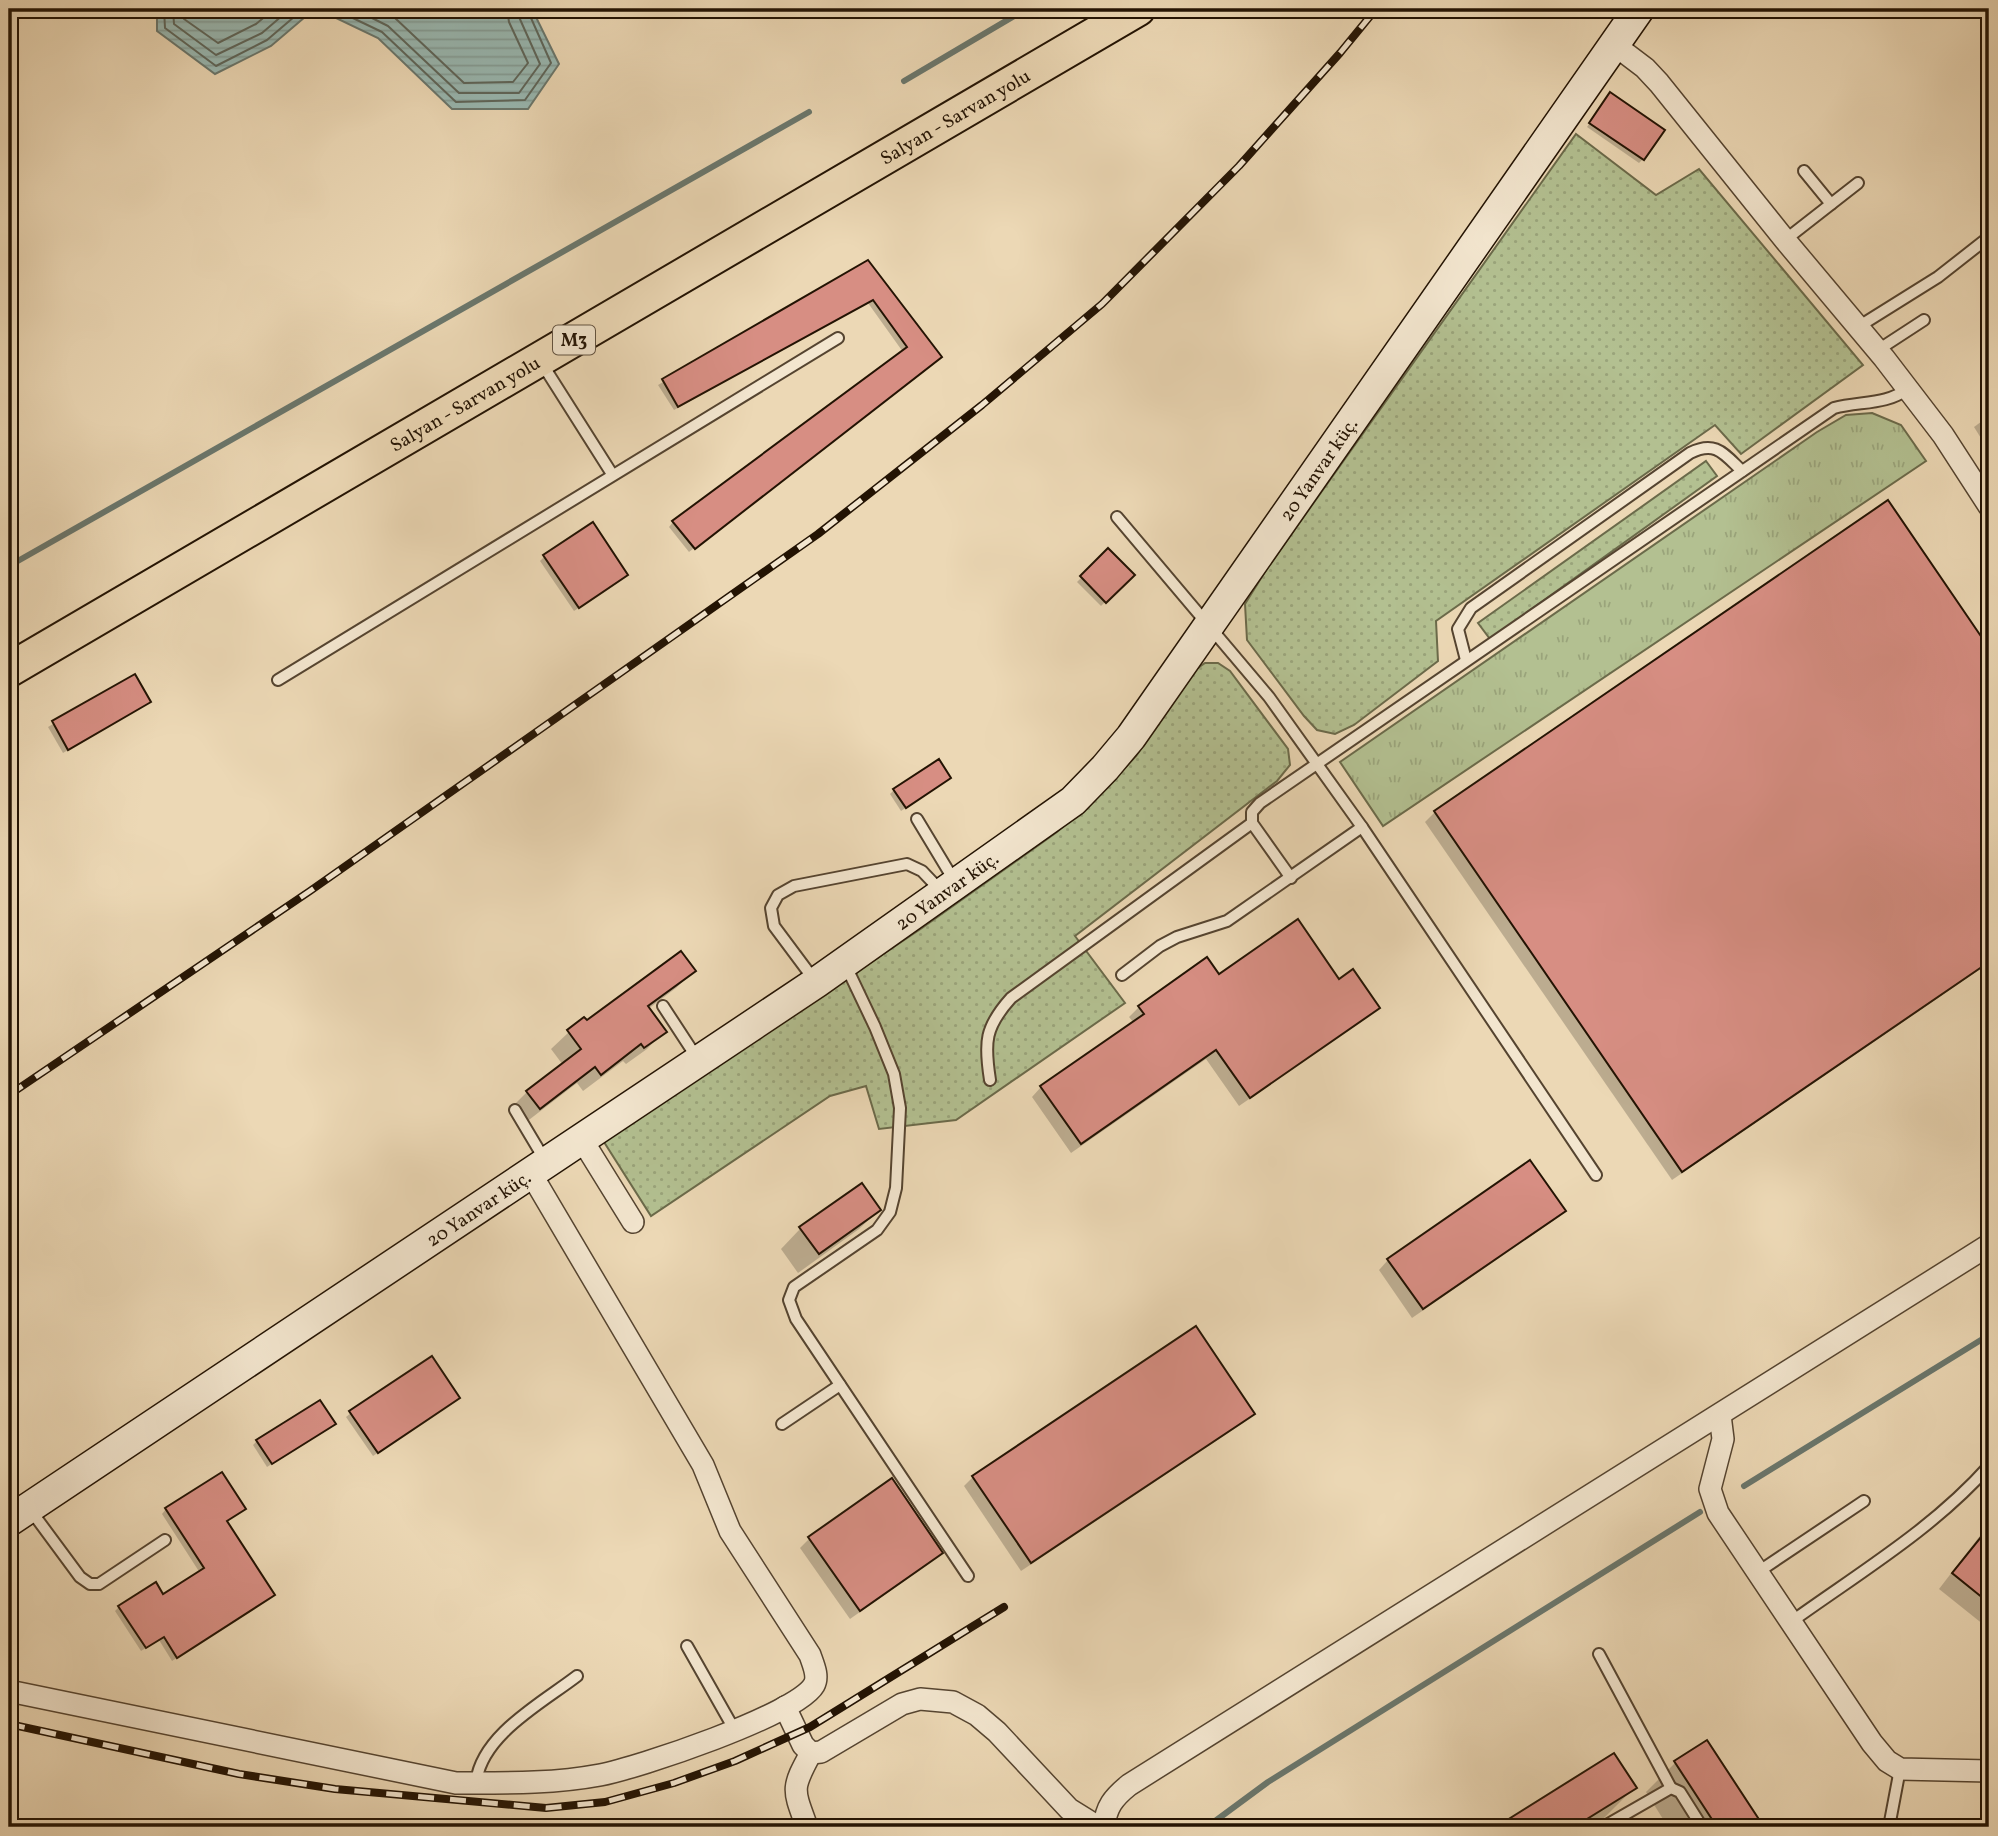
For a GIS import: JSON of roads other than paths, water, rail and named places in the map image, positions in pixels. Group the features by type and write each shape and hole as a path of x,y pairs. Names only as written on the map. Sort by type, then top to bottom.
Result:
{"main road":[{"name":"Salyan - Sarvan yolu","path":"9,670 1138,9"}],"street":[{"name":"20 Yanvar küç.","path":"19,1514 817,982 1073,801 1131,737 1616,46 1639,9"},
{"path":"1616,46 1645,68 1659,83 1785,240 1878,350 1943,435 1989,506"},
{"path":"581,1138 633,1222"},
{"path":"9,1691 456,1783 526,1783 600,1775 665,1756 785,1707 814,1685 816,1672 810,1654 730,1531 703,1465 538,1167"},
{"path":"1104,1827 1105,1811 1114,1798 1129,1785 1989,1245"},
{"path":"1720,1415 1723,1439 1710,1489 1718,1513 1872,1743 1887,1761 1900,1769 1989,1771"},
{"path":"811,1753 821,1752 902,1704 919,1699 953,1702 976,1715 997,1732 1069,1809 1097,1827"},
{"path":"785,1707 803,1745 811,1753"},
{"path":"807,1827 795,1789 797,1778 811,1753"}],"lane":[{"path":"1804,172 1830,204"},
{"path":"1785,240 1858,183"},
{"path":"1858,327 1938,277 1989,237"},
{"path":"1878,350 1924,320"},
{"path":"278,680 838,338"},
{"path":"540,360 612,474"},
{"path":"1291,878 1252,822 1252,812 1260,803 1834,408 1853,402 1887,400 1898,397 1907,389"},
{"path":"1466,660 1458,629 1471,608 1690,453 1704,446 1720,450 1742,471"},
{"path":"1117,517 1269,697 1362,827 1596,1175"},
{"path":"917,819 950,889"},
{"path":"990,1080 986,1056 987,1037 995,1015 1011,998 1252,822"},
{"path":"1122,975 1160,946 1177,937 1227,921 1362,827"},
{"path":"817,982 774,926 771,908 778,895 794,886 907,864 950,889"},
{"path":"844,963 894,1074 900,1108 896,1188 890,1212 872,1235 794,1287 789,1300 796,1319 968,1576"},
{"path":"663,1006 699,1061"},
{"path":"515,1110 538,1167"},
{"path":"782,1424 840,1385"},
{"path":"1791,1622 1933,1521 1971,1487 1989,1466"},
{"path":"1758,1572 1864,1501"},
{"path":"19,1514 90,1584 99,1584 165,1540"},
{"path":"687,1646 734,1729"},
{"path":"1600,1654 1671,1788 1679,1792 1702,1827"},
{"path":"476,1783 478,1768 505,1731 577,1676"},
{"path":"1889,1827 1900,1769"},
{"path":"1603,1827 1671,1788"}],"water":[{"path":"157,9 532,9 559,64 528,109 452,109 378,38 332,16 305,17 271,46 215,74 157,31"}],"waterway":[{"path":"904,81 1026,9"},
{"path":"9,566 809,112"},
{"path":"1744,1486 1989,1335"},
{"path":"1207,1827 1268,1782 1700,1512"}],"railway":[{"path":"9,1095 310,891 818,534 982,405 1102,304 1239,166 1376,9"},
{"path":"9,1724 239,1774 335,1789 546,1808 605,1802 674,1783 735,1761 810,1727 1004,1607"}]}
